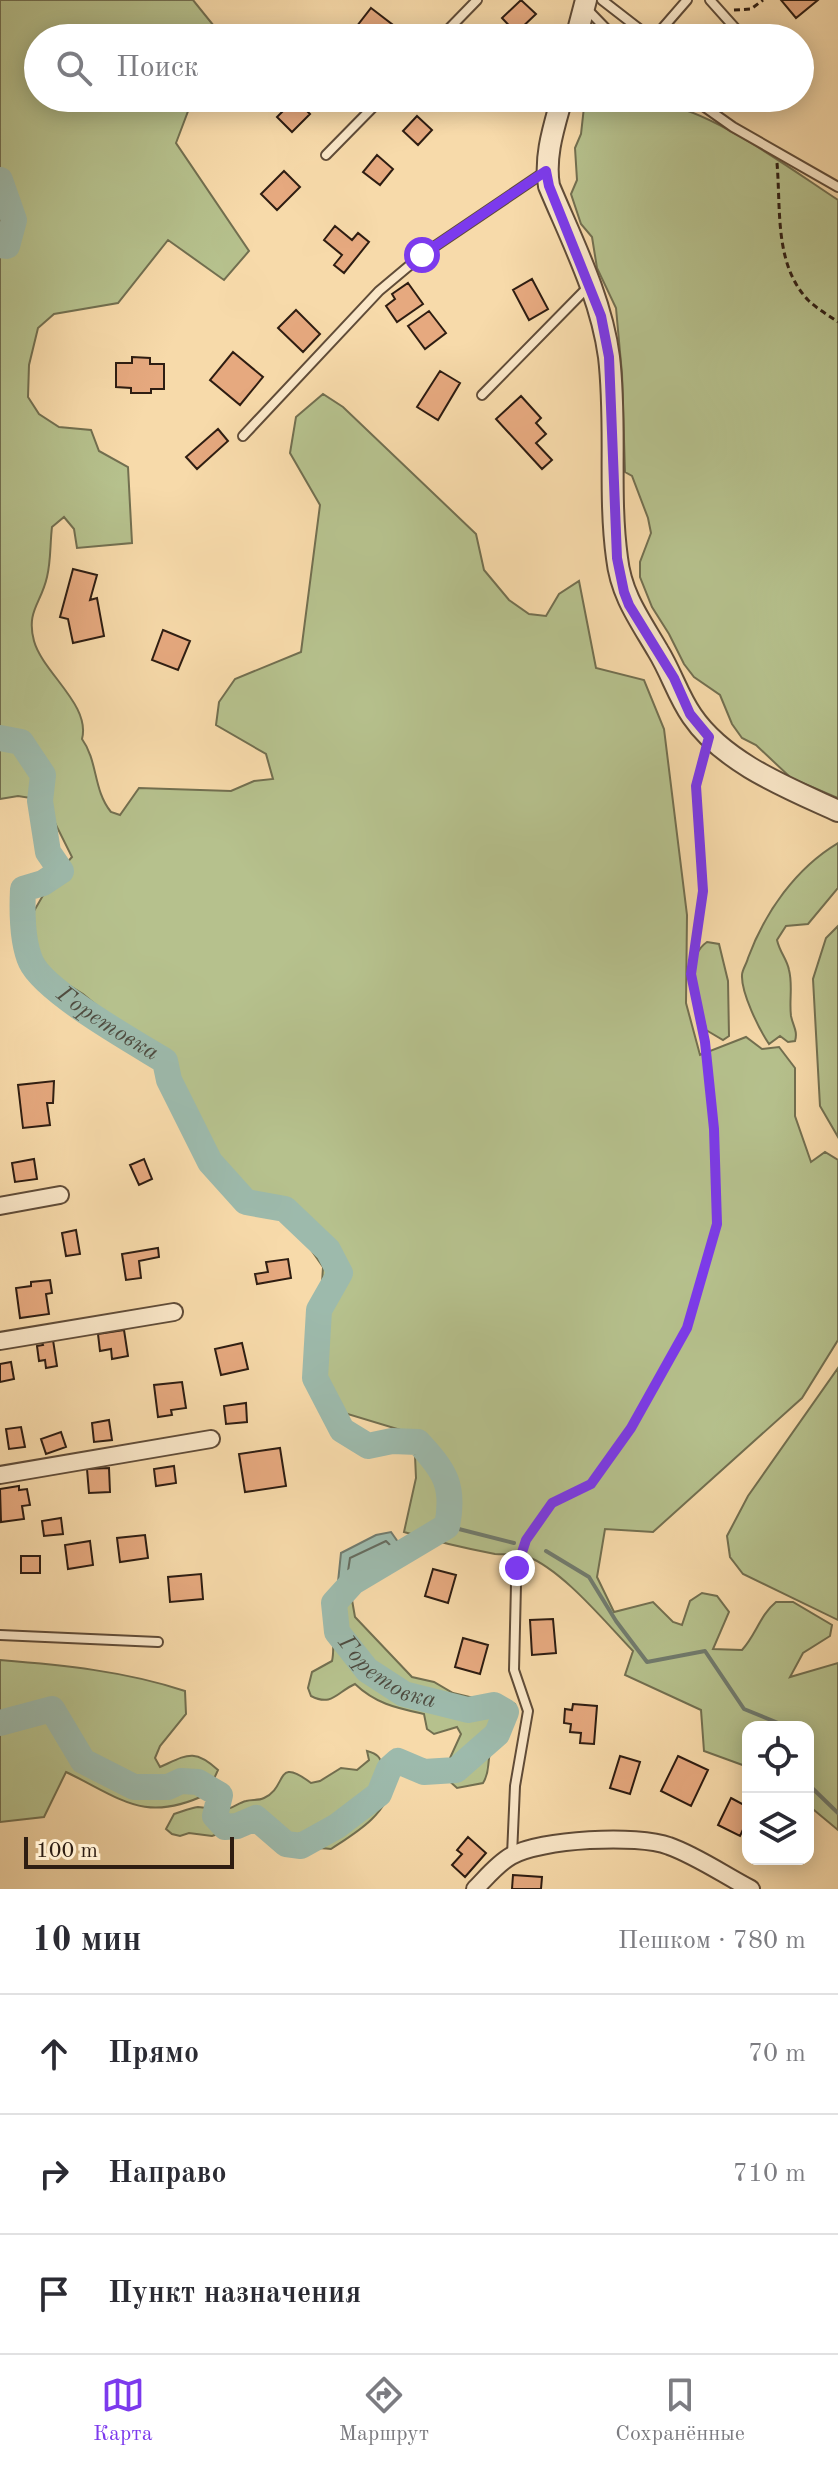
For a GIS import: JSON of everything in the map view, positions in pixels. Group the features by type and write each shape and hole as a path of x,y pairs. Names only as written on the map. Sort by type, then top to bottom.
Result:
{"street":[{"path":"582,24 591,2"},
{"path":"558,112 546,171 549,186 601,316 609,357 617,558 629,605 674,678 690,714 709,737 752,768 838,811"},
{"path":"0,1206 60,1195"},
{"path":"0,1341 174,1312"},
{"path":"0,1475 211,1439"},
{"path":"475,1889 512,1855 548,1845 593,1840 656,1842 671,1846 751,1889"}],"lane":[{"path":"454,24 477,0"},
{"path":"665,24 687,0"},
{"path":"710,0 731,24"},
{"path":"591,2 628,24"},
{"path":"591,2 606,24"},
{"path":"326,155 368,112"},
{"path":"712,112 838,187"},
{"path":"243,436 379,291 422,255 546,171"},
{"path":"482,395 590,285"},
{"path":"512,1855 515,1786 528,1711 514,1670 516,1584"},
{"path":"0,1635 158,1642"}],"path":[{"path":"776,152 780,229 788,269 808,299 838,322"},
{"path":"516,1584 517,1568 526,1540 552,1503 591,1484 631,1428 687,1328 717,1224 714,1129 705,1042 691,974 703,891 696,786 709,737"}],"green space":[{"path":"0,0 193,0 212,24 24,24 24,112 188,112 176,143 249,251 224,280 168,240 118,303 54,314 38,328 29,365 28,397 39,414 59,427 91,430 99,451 128,467 132,543 77,548 74,529 64,517 52,527 47,577 32,622 34,641 80,714 82,739 91,757 101,794 111,812 120,815 139,788 231,791 254,781 273,779 266,754 216,725 219,702 235,679 301,652 320,505 290,453 296,417 323,394 343,407 476,534 484,570 509,600 529,614 546,616 559,594 579,581 596,668 644,680 664,729 687,915 686,1003 700,1055 746,1037 762,1049 779,1047 795,1068 795,1116 811,1162 825,1152 838,1160 838,1340 802,1398 653,1532 605,1529 597,1577 614,1612 653,1602 673,1622 682,1625 690,1601 702,1593 717,1596 729,1612 713,1649 742,1650 776,1602 793,1602 832,1625 830,1636 803,1653 790,1677 838,1663 838,1830 814,1810 814,1721 742,1721 742,1765 704,1751 701,1710 625,1675 633,1651 554,1572 526,1556 495,1554 404,1532 416,1478 414,1434 331,1409 320,1355 323,1267 300,1234 230,1177 194,1137 172,1106 177,1072 83,994 46,971 30,943 34,911 53,878 72,857 52,817 50,801 18,796 0,799"},
{"path":"583,112 691,112 733,132 838,200 838,798 791,778 756,745 742,738 732,724 720,695 694,677 684,664 652,607 640,577 640,562 651,533 632,476 625,472 616,308 597,268 592,237 581,224 571,194 577,180 575,148 581,134"},
{"path":"838,843 838,888 808,924 786,926 777,940 790,976 791,1016 796,1037 795,1041 788,1042 780,1036 769,1044 747,1001 742,983 743,971 763,924 784,893 809,865"},
{"path":"838,926 838,1137 820,1106 813,979 826,938"},
{"path":"707,942 719,944 728,981 729,1036 723,1040 706,1030 695,983 695,960"},
{"path":"838,1368 838,1620 743,1574 730,1557 727,1536 748,1496"},
{"path":"348,1594 355,1617 412,1677 434,1682 453,1693 478,1699 508,1700 515,1704 513,1723 492,1747 483,1783 457,1788 446,1778 444,1771 461,1734 457,1727 434,1734 427,1729 424,1714 379,1701 355,1684 329,1699 311,1696 308,1688 312,1672 332,1661 333,1610 340,1595"},
{"path":"0,1660 116,1674 185,1691 186,1714 160,1746 155,1758 160,1767 190,1756 210,1763 218,1770 207,1794 185,1803 150,1807 119,1799 66,1772 44,1817 0,1822"},
{"path":"367,1751 381,1761 390,1783 388,1796 368,1823 331,1849 318,1848 292,1854 267,1833 236,1828 212,1836 189,1833 180,1836 166,1829 174,1814 189,1809 223,1810 264,1798 276,1788 286,1773 299,1775 311,1783 341,1768 357,1770 369,1760"}],"water":[{"path":"391,1532 398,1542 395,1563 352,1590 338,1582 341,1553 376,1535"}],"building":[{"path":"521,0 536,14 525,24 508,24 502,18"},
{"path":"781,0 818,0 796,18"},
{"path":"371,8 392,24 359,24"},
{"path":"282,112 310,114 292,132 277,117"},
{"path":"417,116 432,130 418,145 403,131"},
{"path":"377,155 393,169 380,185 363,172"},
{"path":"284,171 300,187 277,210 261,194"},
{"path":"335,226 352,240 358,233 369,242 344,273 334,265 342,255 324,240"},
{"path":"532,279 548,309 529,320 513,290"},
{"path":"408,283 423,304 397,322 386,306 395,299 392,294"},
{"path":"296,310 320,334 303,352 278,328"},
{"path":"429,311 446,333 425,349 408,326"},
{"path":"233,352 263,377 240,405 210,380"},
{"path":"132,357 150,358 150,364 164,364 164,389 151,389 151,393 131,393 131,388 116,387 116,363 132,363"},
{"path":"440,371 460,383 438,420 417,407"},
{"path":"521,396 541,418 536,423 546,434 536,443 552,460 542,469 496,419"},
{"path":"218,429 228,441 197,469 186,457"},
{"path":"73,569 97,575 90,600 97,598 104,636 73,643 68,619 60,617"},
{"path":"163,630 190,641 178,670 152,660"},
{"path":"54,1081 53,1103 47,1103 50,1125 23,1128 18,1085"},
{"path":"34,1159 37,1179 15,1182 12,1163"},
{"path":"144,1159 152,1179 139,1185 130,1165"},
{"path":"76,1230 80,1254 66,1256 62,1233"},
{"path":"158,1248 159,1257 139,1261 141,1278 126,1280 122,1254"},
{"path":"288,1259 291,1278 257,1284 255,1274 268,1272 266,1262"},
{"path":"50,1280 52,1293 46,1294 49,1314 20,1318 16,1288 31,1286 31,1282"},
{"path":"124,1330 128,1356 112,1359 111,1349 100,1351 98,1334"},
{"path":"53,1340 57,1366 46,1368 45,1360 39,1361 37,1346"},
{"path":"242,1343 248,1369 221,1375 215,1349"},
{"path":"11,1362 14,1379 0,1382 0,1364"},
{"path":"182,1382 186,1408 171,1410 172,1415 158,1417 154,1385"},
{"path":"246,1403 247,1422 226,1424 224,1406"},
{"path":"109,1420 112,1440 94,1442 92,1423"},
{"path":"21,1427 25,1447 9,1449 6,1429"},
{"path":"61,1432 66,1447 46,1454 41,1439"},
{"path":"280,1448 286,1486 245,1492 239,1454"},
{"path":"174,1466 176,1483 156,1486 154,1469"},
{"path":"109,1468 110,1492 89,1493 87,1469"},
{"path":"19,1486 19,1490 27,1489 30,1505 22,1506 24,1519 1,1522 0,1489"},
{"path":"61,1518 63,1534 44,1536 42,1521"},
{"path":"145,1535 148,1558 120,1562 117,1538"},
{"path":"90,1541 93,1565 68,1569 65,1545"},
{"path":"21,1556 40,1556 40,1573 21,1573"},
{"path":"433,1569 456,1575 448,1603 425,1596"},
{"path":"201,1574 203,1599 170,1602 168,1577"},
{"path":"553,1619 556,1653 532,1655 530,1620"},
{"path":"463,1638 488,1645 480,1674 455,1667"},
{"path":"573,1704 597,1706 594,1744 580,1743 581,1733 570,1732 571,1724 564,1723 565,1709 572,1710"},
{"path":"620,1756 640,1762 630,1794 610,1788"},
{"path":"678,1756 708,1770 691,1806 661,1791"},
{"path":"731,1798 742,1804 740,1836 718,1825"},
{"path":"468,1837 486,1853 465,1877 452,1865 462,1854 457,1850"},
{"path":"513,1875 542,1877 541,1889 512,1889"}],"waterway":[{"name":"Горетовка","path":"0,180 14,220 7,246 0,245"},
{"name":"Горетовка","path":"0,738 21,742 43,775 40,801 48,852 61,871 43,883 23,889 24,936 31,962 53,987 71,1001 165,1061 169,1080 210,1162 246,1202 285,1209 328,1250 340,1273 319,1310 315,1378 342,1430 368,1446 392,1441 418,1442 446,1480 450,1500 447,1526 353,1582 334,1603 337,1632 367,1670 404,1694 468,1710 494,1705 506,1712 497,1734 456,1770 424,1772 398,1761 389,1769 379,1794 337,1826 301,1846 286,1844 256,1818 225,1827 215,1816 220,1795 198,1782 181,1781 168,1787 134,1787 83,1761 52,1709 0,1723"},
{"path":"447,1526 514,1543"},
{"path":"546,1551 589,1577 616,1621 647,1662 705,1651 744,1709 773,1721"},
{"path":"814,1790 838,1813"}],"route":[{"path":"422,255 546,171 549,186 601,316 609,357 617,558 624,592 674,678 690,714 709,737 696,786 703,891 691,974 705,1042 714,1129 717,1224 687,1328 631,1428 591,1484 552,1503 526,1540 517,1568"}]}
